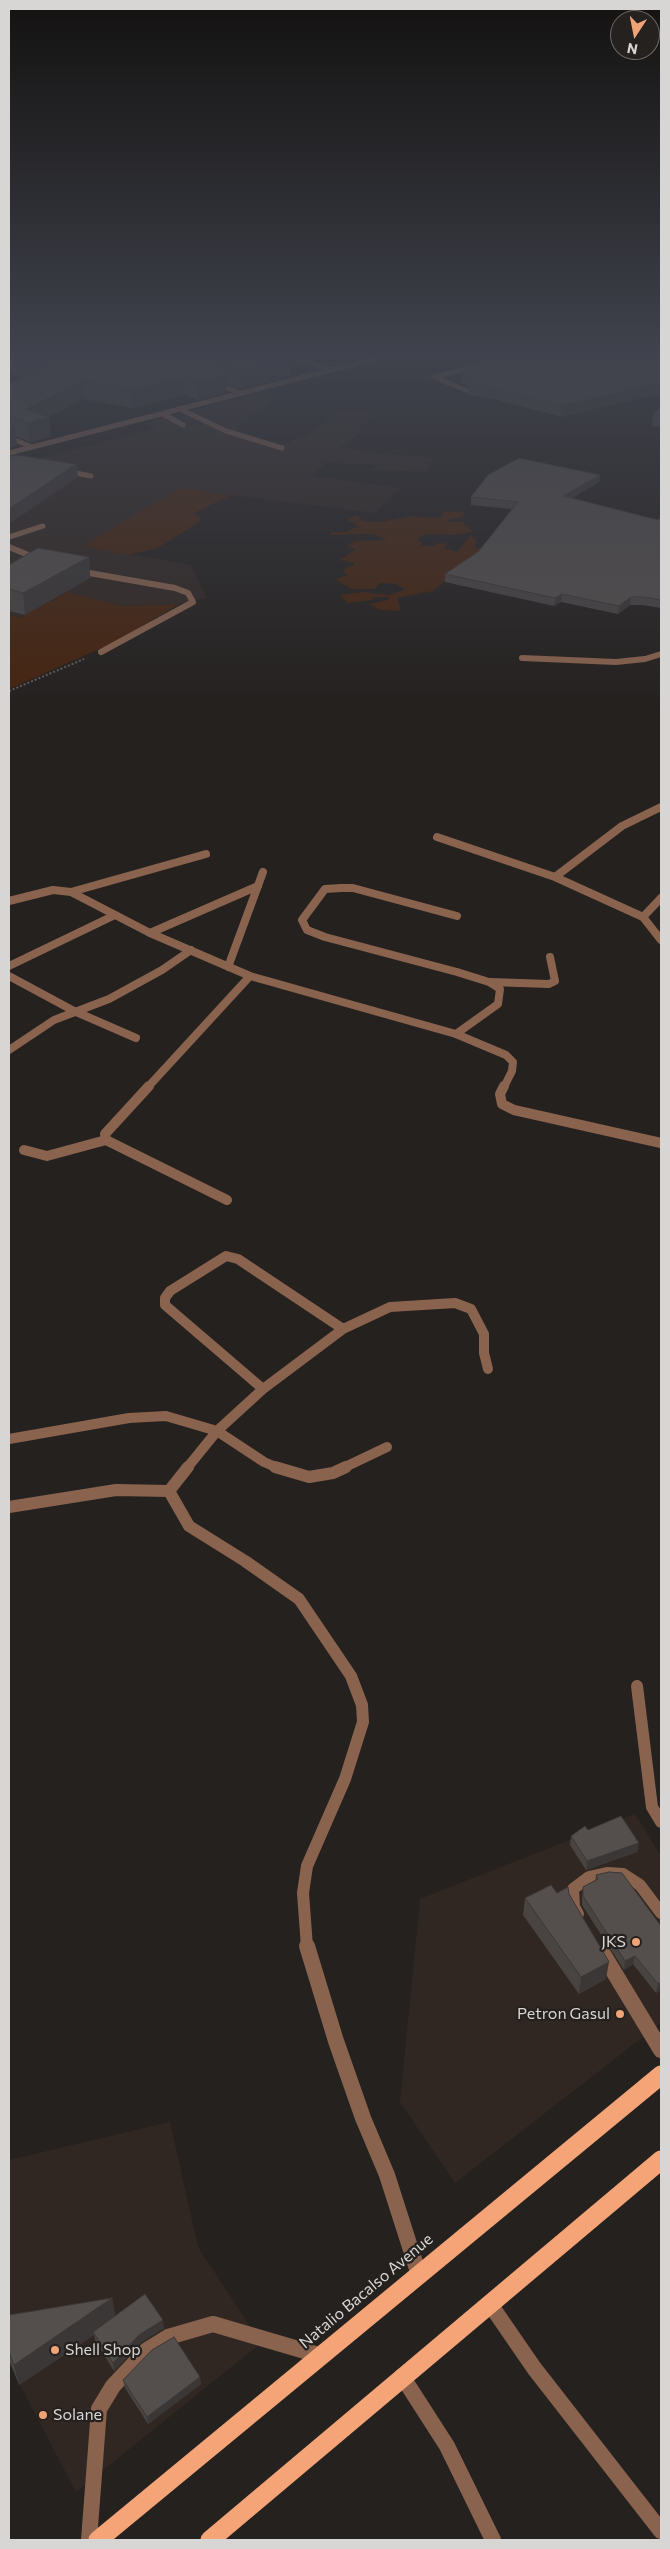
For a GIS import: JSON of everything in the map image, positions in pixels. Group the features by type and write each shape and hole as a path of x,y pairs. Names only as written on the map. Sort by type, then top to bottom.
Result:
{"main road":[{"name":"Natalio Bacalso Avenue","path":"98,2540 661,2075"},
{"path":"210,2540 402,2376 661,2160"}],"street":[{"path":"65,471 91,476"},
{"path":"9,537 43,526"},
{"path":"9,547 44,563"},
{"path":"69,569 175,588 188,593 193,602 101,652"},
{"path":"522,658 616,662 645,659 661,654"},
{"path":"555,877 622,826 661,807"},
{"path":"437,837 555,877 644,917 661,940"},
{"path":"71,892 206,854"},
{"path":"228,967 263,872"},
{"path":"150,933 258,886"},
{"path":"457,916 353,888 341,888 326,890 302,920 307,930 324,937 489,982 549,984 555,982 550,957"},
{"path":"9,900 53,890 71,892 150,933 250,976 456,1034 506,1055 513,1062 512,1071 500,1094 502,1104 514,1110 661,1142"},
{"path":"644,917 661,898"},
{"path":"9,966 115,914"},
{"path":"9,1050 54,1020 74,1011 92,1007 116,995 162,970 191,950"},
{"path":"9,976 74,1011 136,1038"},
{"path":"106,1140 105,1134 109,1127 250,976"},
{"path":"456,1034 498,1004 500,990 489,982"},
{"path":"24,1150 47,1156 106,1140 227,1200"},
{"path":"263,1389 165,1305 165,1298 170,1291 226,1256 238,1259 343,1329"},
{"path":"169,1491 217,1431 263,1389 343,1329 390,1307 455,1303 471,1309 484,1334 484,1353 488,1370"},
{"path":"9,1439 129,1418 166,1416 217,1431 264,1462 290,1473 309,1477 333,1473 387,1447"},
{"path":"9,1507 116,1490 169,1491"},
{"path":"169,1491 189,1526 245,1561 299,1599 351,1676 362,1705 363,1722 345,1780 307,1866 303,1893 305,1940 336,2041 363,2118 388,2174 419,2275"},
{"path":"637,1686 652,1807 661,1822"},
{"path":"584,1924 574,1907 573,1888 588,1877 607,1872 623,1874 640,1885 661,1913"},
{"path":"594,1940 661,2050"},
{"path":"490,2304 534,2368 661,2531"},
{"path":"89,2540 99,2409 124,2373 147,2350 168,2337 213,2324 322,2356"},
{"path":"402,2376 447,2446 493,2540"}],"path":[{"path":"9,691 101,652"}],"shaded area":[{"path":"9,471 316,471 311,476 399,488 375,513 179,488 83,546 191,565 207,598 179,604 122,606 67,592 20,618 9,615"},
{"path":"179,488 231,495 194,513 202,520 158,548 128,555 83,546"},
{"path":"444,511 464,512 463,517 444,521 462,522 474,532 451,535 427,534 418,538 423,546 434,546 440,543 448,544 444,548 457,552 471,535 477,541 474,548 484,549 475,558 433,591 397,598 401,611 380,610 369,604 388,600 389,597 373,597 371,600 348,603 340,595 363,592 389,595 405,590 396,584 380,583 374,589 351,589 336,579 348,575 344,573 345,568 355,565 340,560 356,549 347,546 355,541 387,540 373,534 330,535 332,532 346,532 358,526 347,519 357,515 363,521 381,522 411,516 431,518 441,517"},
{"path":"67,592 122,606 179,604 115,642 9,689 9,615 20,618"},
{"path":"635,1814 661,1856 661,2023 455,2183 400,2102 420,1899"},
{"path":"170,2122 198,2247 261,2343 76,2492 9,2364 9,2160"}],"building":[{"path":"9,471 66,471 9,509"},
{"path":"495,471 581,471 600,475 563,496 658,520 661,517 661,600 631,597 619,606 562,594 555,598 445,574 478,552 518,502 471,497 488,475"},
{"path":"38,548 89,557 23,593 9,589 9,565"},
{"path":"621,1816 639,1843 587,1861 571,1836 585,1826 588,1830"},
{"path":"609,1872 622,1873 661,1926 661,1982 658,1984 635,1956 625,1961 583,1896 583,1887 598,1879 596,1875"},
{"path":"551,1885 557,1893 568,1887 569,1894 609,1962 581,1977 525,1898"},
{"path":"145,2294 163,2320 139,2335 113,2363 93,2332"},
{"path":"112,2298 14,2365 9,2352 9,2315"},
{"path":"174,2337 200,2377 147,2417 123,2380 152,2350"}],"place":[{"name":"JKS","path":"636,1942"},
{"name":"Petron Gasul","path":"620,2014"},
{"name":"Shell Shop","path":"55,2350"},
{"name":"Solane","path":"43,2415"}]}
